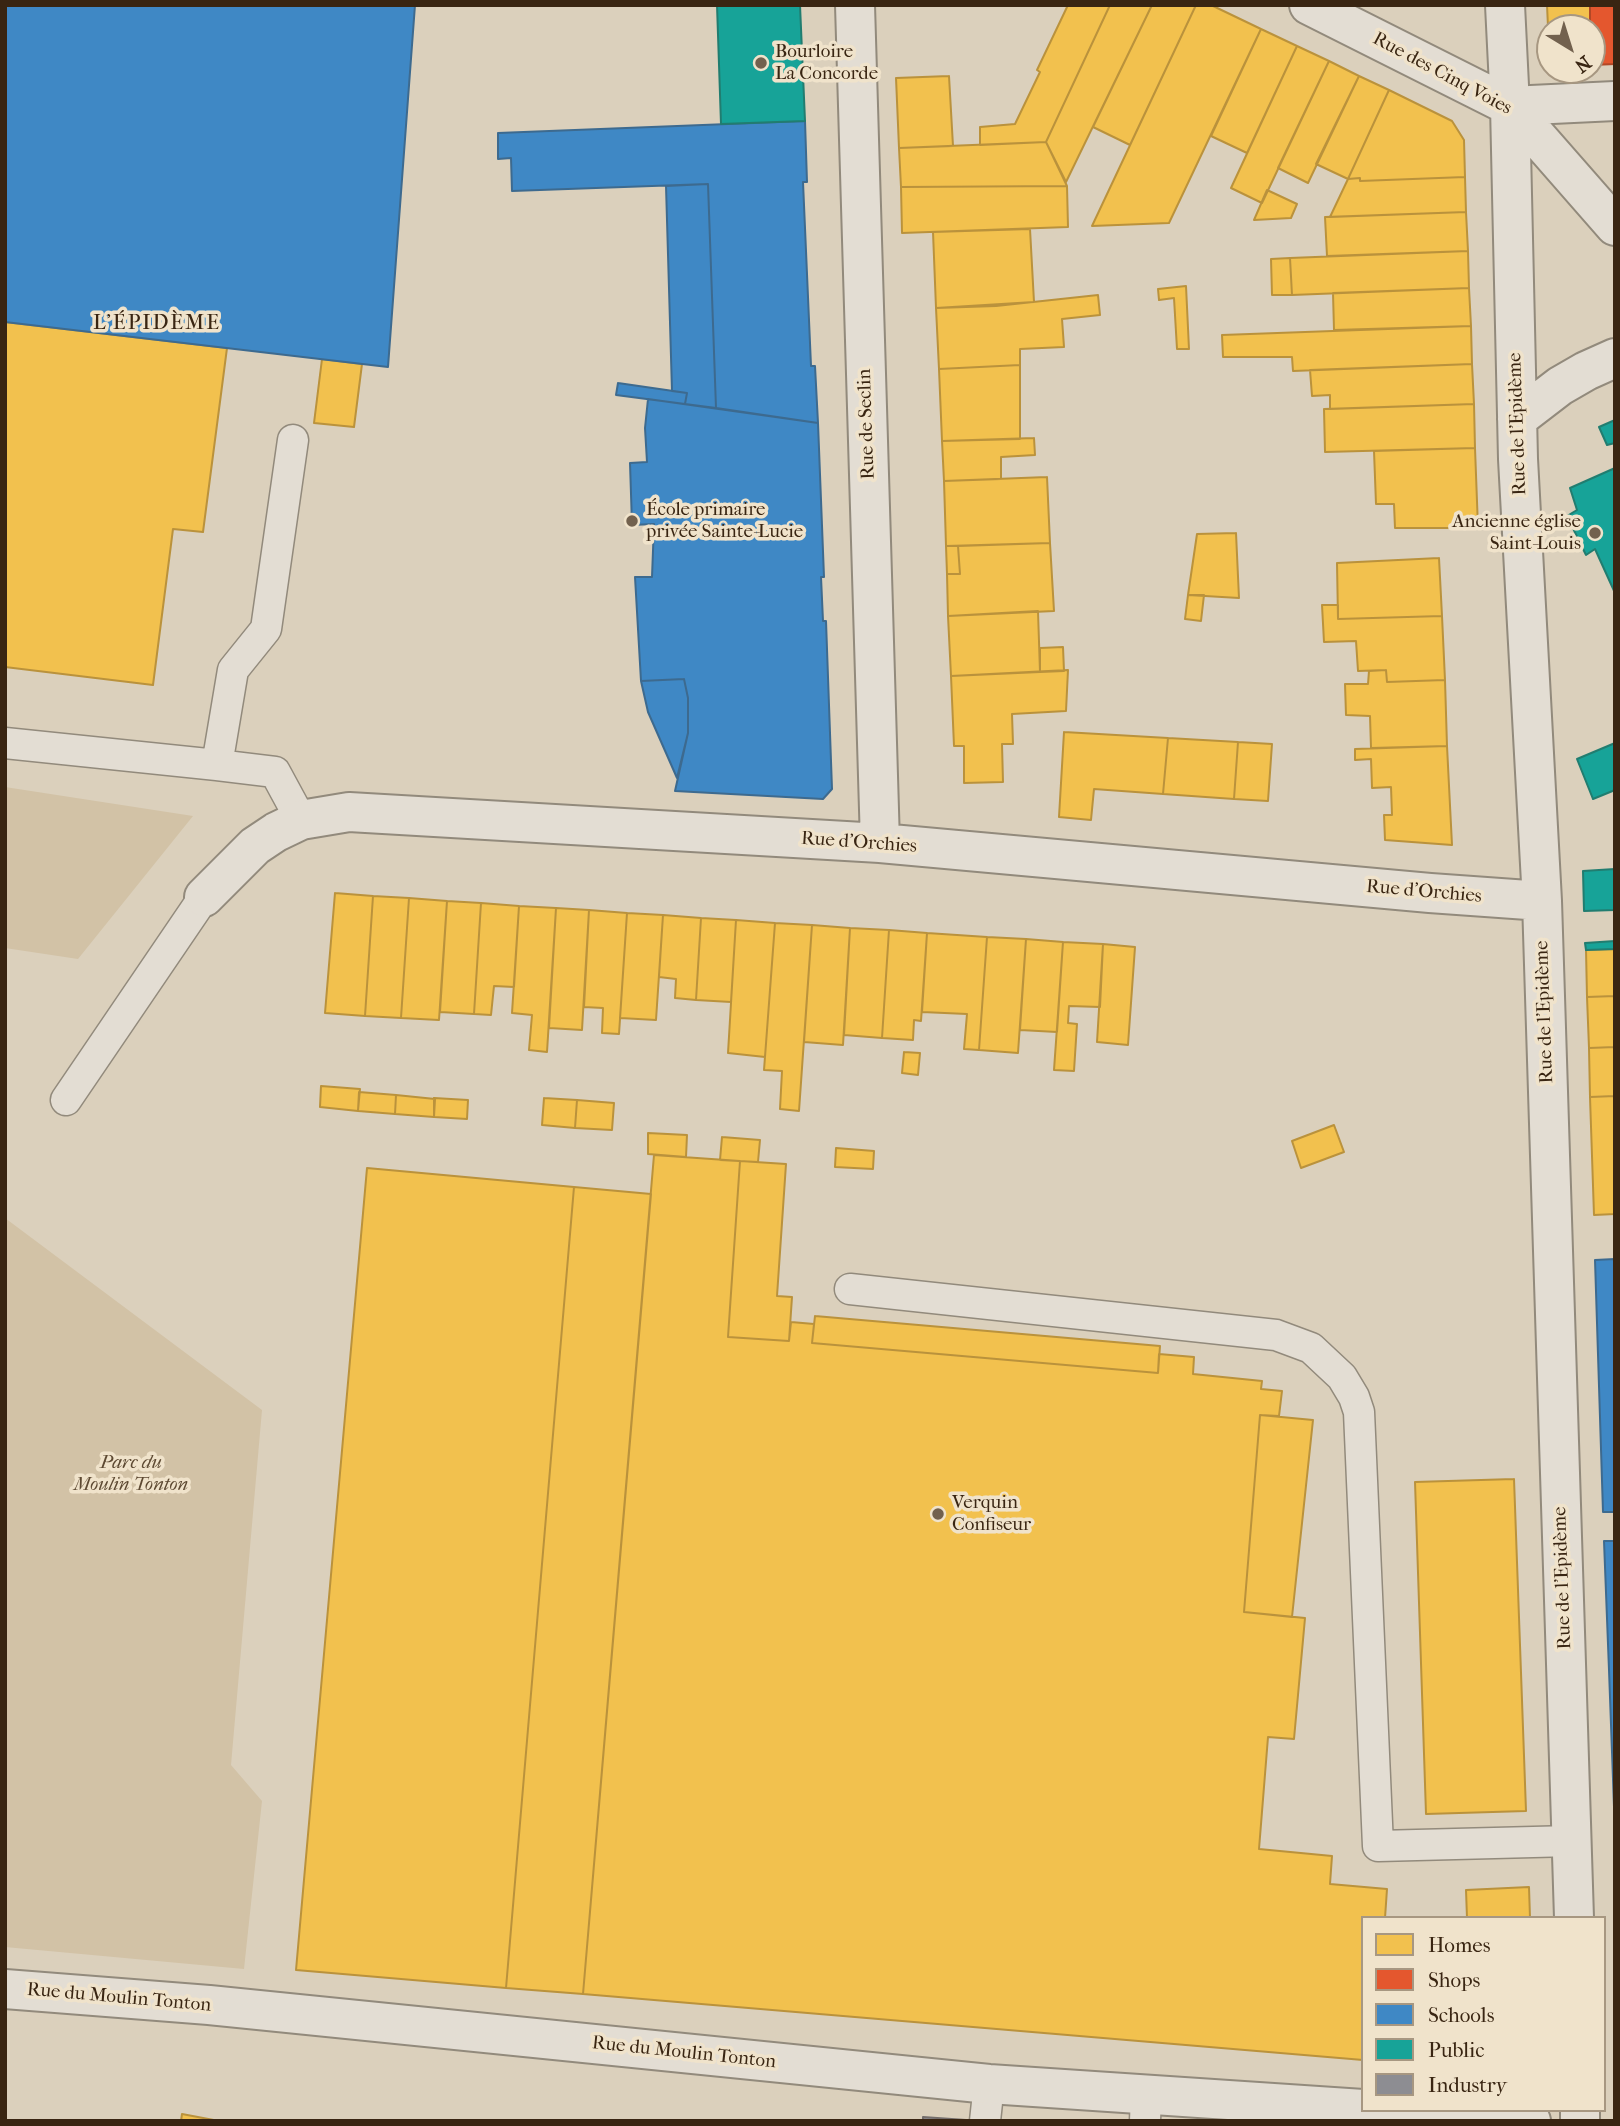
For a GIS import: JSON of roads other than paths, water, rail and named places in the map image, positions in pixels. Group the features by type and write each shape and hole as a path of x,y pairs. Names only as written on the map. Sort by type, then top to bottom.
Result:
{"street":[{"name":"Rue de Seclin","path":"855,5 880,843"},
{"name":"Rue des Cinq Voies","path":"1309,5 1510,106 1615,226"},
{"name":"Rue de l'Epidème","path":"1505,5 1517,419 1542,901 1574,1916"},
{"path":"1510,106 1615,101"},
{"path":"1517,419 1560,386 1615,358"},
{"name":"Rue d'Orchies","path":"204,897 255,846 276,832 301,820 349,812 880,843 1542,901"},
{"name":"Rue du Moulin Tonton","path":"5,1989 209,2005 987,2103 1145,2108 1361,2109"},
{"path":"1403,2112 1531,2121"}],"lane":[{"path":"218,765 233,670 266,629 293,440"},
{"path":"5,743 275,772 301,820"},
{"path":"66,1100 204,897"},
{"path":"850,1289 1276,1335 1311,1348 1342,1377 1359,1412 1378,1846 1572,1841"}],"place":[{"name":"Bourloire La Concorde","path":"761,63"},
{"name":"École primaire privée Sainte-Lucie","path":"632,521"},
{"name":"Ancienne église Saint-Louis","path":"1595,533"},
{"name":"Verquin Confiseur","path":"938,1514"}],"district":[{"name":"L'ÉPIDÈME","path":"157,324"}],"park label":[{"name":"Parc du Moulin Tonton","path":"131,1474"}]}
